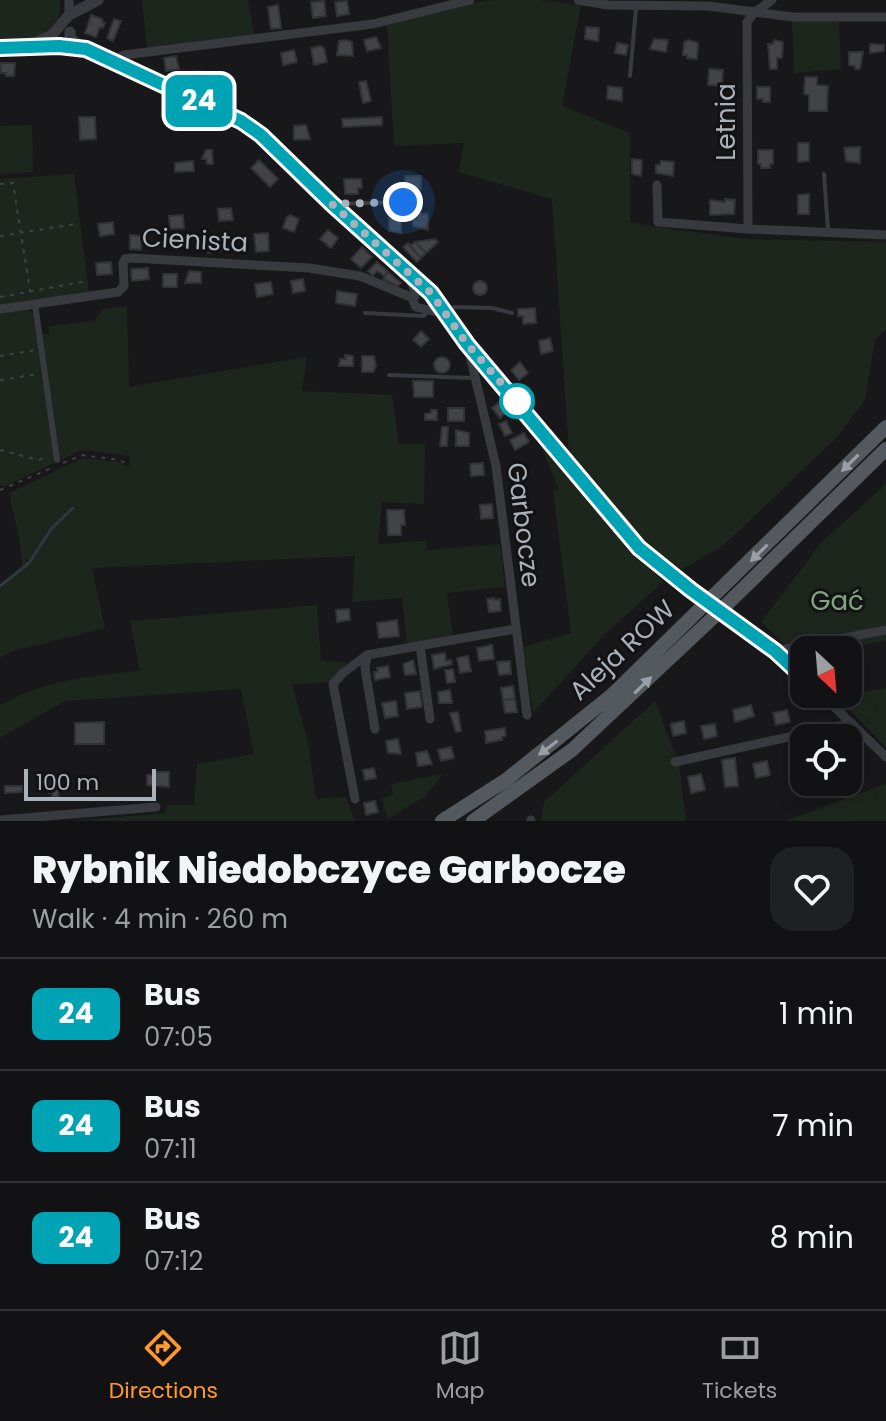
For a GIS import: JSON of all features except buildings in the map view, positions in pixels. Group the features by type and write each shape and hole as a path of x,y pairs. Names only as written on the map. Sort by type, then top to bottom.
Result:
{"main road":[{"name":"Aleja ROW","path":"442,821 506,780 612,695 886,427"},
{"name":"Aleja ROW","path":"473,821 532,781 594,730 886,449"}],"street":[{"path":"63,37 69,15 69,0"},
{"path":"69,15 98,0"},
{"path":"113,61 124,55 373,24 470,0"},
{"path":"578,0 608,5 708,6 793,17 886,17"},
{"path":"755,12 772,0"},
{"path":"0,48 29,46 63,37 82,10"},
{"name":"Letnia","path":"748,229 747,22 755,12"},
{"path":"63,37 249,126 402,269 418,294 416,307 445,314"},
{"path":"657,185 658,222 886,235"},
{"name":"Cienista","path":"0,309 118,292 124,286 123,263 125,259 132,258 309,268 360,276 418,294"},
{"path":"418,294 431,293 467,344 639,548 790,665"},
{"path":"426,309 433,299"},
{"path":"30,304 56,457"},
{"name":"Garbocze","path":"467,344 496,466 527,715"},
{"path":"355,799 333,684 343,673 367,655 515,629"},
{"path":"775,651 886,630"},
{"path":"420,645 430,719"},
{"path":"367,655 365,668 375,729"},
{"path":"836,708 886,757"},
{"path":"675,762 852,723"},
{"path":"0,820 156,807"}],"lane":[{"path":"630,76 636,5"},
{"path":"824,174 828,232"},
{"path":"332,204 403,202"},
{"path":"445,314 454,307 492,308 512,313"},
{"path":"365,313 424,316 426,309"},
{"path":"389,375 475,378"}],"path":[{"path":"0,184 13,183 30,291"},
{"path":"0,236 75,224"},
{"path":"0,290 0,297 87,281"},
{"path":"0,356 40,349"},
{"path":"0,380 44,373"},
{"path":"0,450 39,460 56,457"},
{"path":"0,490 82,455 120,460 130,466"}],"green space":[{"path":"0,0 60,0 59,18 43,35 0,41"},
{"path":"142,0 248,0 254,34 147,48"},
{"path":"492,0 540,0 581,5 562,106 630,133 630,223 744,239 886,242 886,329 875,340 865,400 836,438 723,546 682,569 645,546 569,452 552,199 458,172 464,143 394,146 387,26 449,7"},
{"path":"839,20 841,69 794,73 792,21"},
{"path":"32,125 33,172 0,174 0,126"},
{"path":"74,174 89,292 0,306 0,179"},
{"path":"127,306 129,387 307,357 302,391 392,395 399,444 425,444 424,504 382,502 378,544 427,541 427,550 500,544 505,587 447,593 453,637 407,644 402,598 352,602 355,556 92,568 105,628 13,651 0,658 0,586 23,569 9,493 83,458 120,462 131,469 129,456 82,450 5,486 0,485 0,312 27,307 32,313 39,312 42,334 49,333 49,326 95,321 103,309"},
{"path":"536,433 663,582 605,634 533,713 523,647 571,633 553,490 559,491"},
{"name":"Gać","path":"886,484 886,640 862,645 862,636 790,636 790,649 761,622 822,542"},
{"path":"317,605 321,660 347,663 329,682 292,685 308,742 316,799 346,797 355,821 71,821 166,813 166,805 194,805 197,764 254,754 241,689 65,701 0,738 0,705 68,680 140,671 130,621"},
{"path":"886,688 886,748 848,708 862,708 862,692"},
{"path":"655,701 679,765 686,821 541,821 544,802"},
{"path":"442,774 426,796 388,819 382,798 393,795 391,784"},
{"path":"886,784 886,821 784,821 853,796 862,796 862,793"}],"waterway":[{"path":"0,586 29,563 52,528 73,508"}],"bus line":[{"name":"24","path":"0,48 59,46 86,49 255,130 431,293 467,344 639,548 790,665"}],"route":[{"path":"403,202 332,204 431,293 467,344 517,401"}]}
